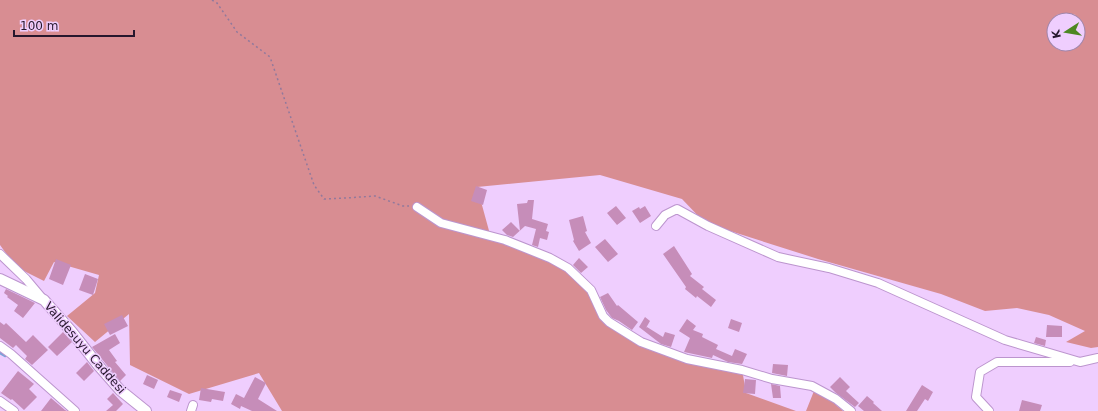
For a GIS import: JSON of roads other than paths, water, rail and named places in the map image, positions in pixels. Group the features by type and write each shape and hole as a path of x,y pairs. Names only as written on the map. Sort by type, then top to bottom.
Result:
{"street":[{"path":"417,206 441,223 505,240 550,258 568,268 591,290 603,316 609,322 641,342 687,359 742,370 772,379 812,386 836,399 850,411"},
{"path":"656,226 665,215 677,209 708,226 778,257 829,268 878,283 1004,340 1080,362"},
{"path":"0,254 26,279 44,300"},
{"name":"Validesuyu Caddesi","path":"0,280 44,300 120,390 143,410"},
{"path":"0,346 11,354 74,411"},
{"path":"989,411 976,397 980,372 997,362 1080,362 1098,358"},
{"path":"0,401 14,411"}],"waterway":[{"path":"0,353 5,356"}]}
